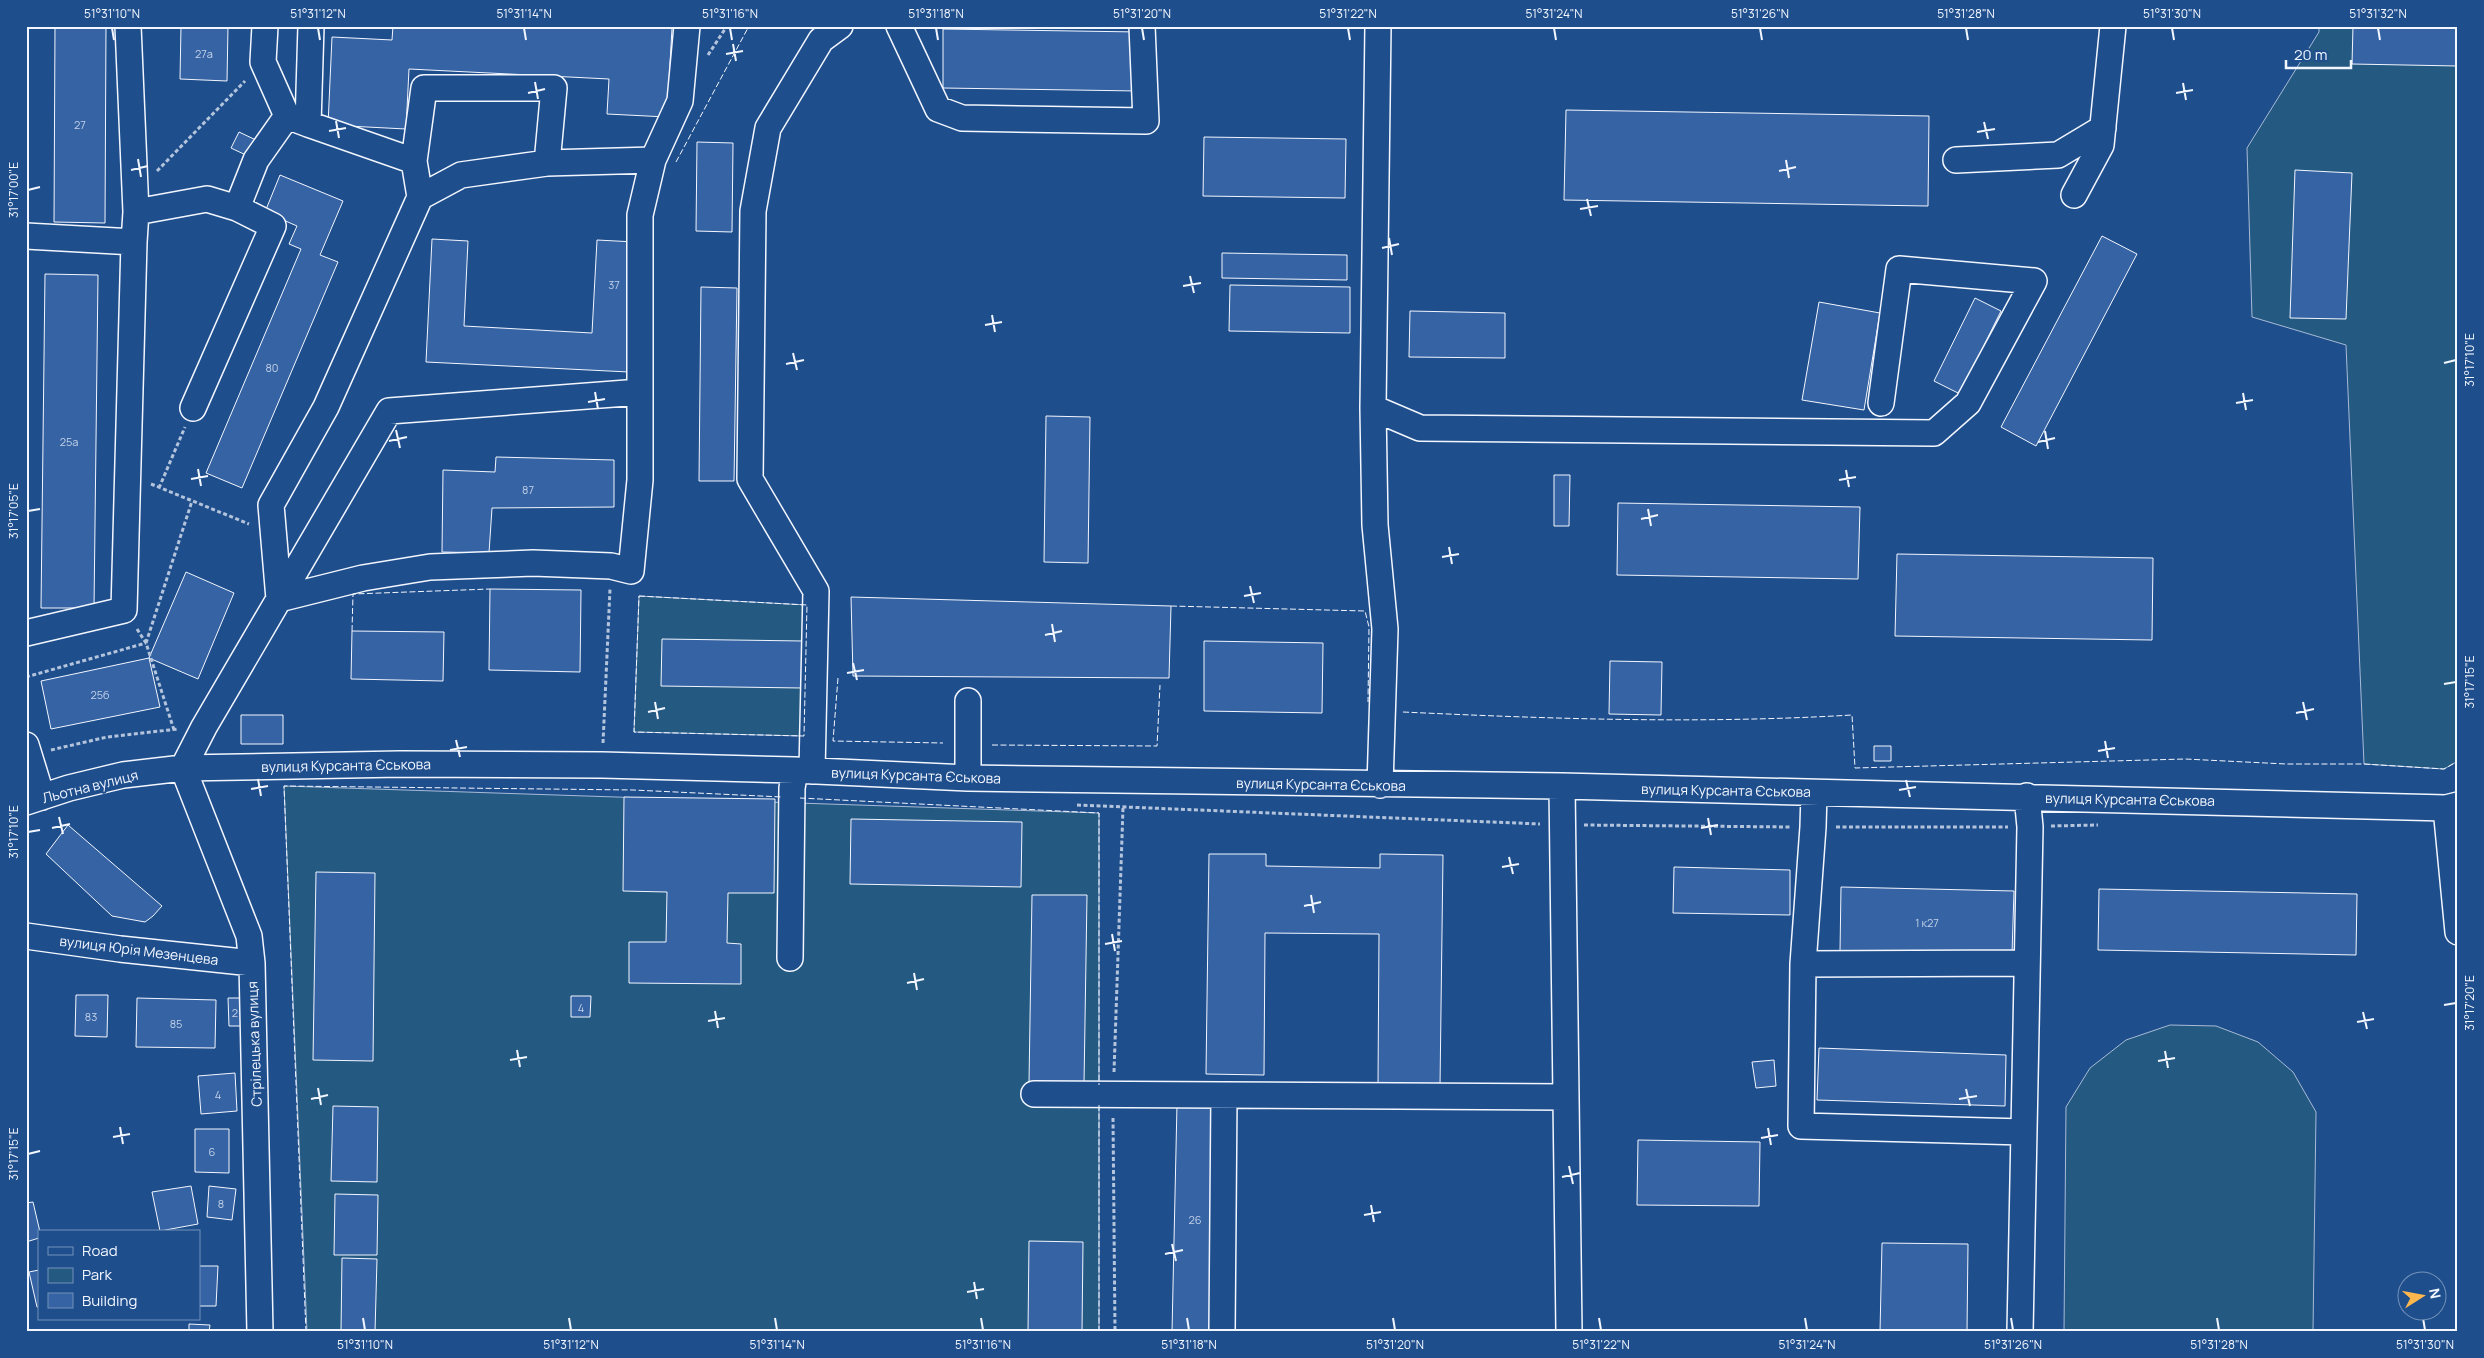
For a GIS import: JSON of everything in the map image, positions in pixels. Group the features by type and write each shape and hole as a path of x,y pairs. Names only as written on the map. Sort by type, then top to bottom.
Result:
{"street":[{"path":"26,633 124,610 136,202 128,26"},
{"path":"266,26 263,62 297,120 414,161"},
{"path":"237,208 256,160 297,120 311,26"},
{"path":"279,599 363,578 430,567 533,563 611,566 631,571 640,480 640,215 653,160 680,100 687,26"},
{"path":"790,958 792,788 803,771 816,591 750,479 752,211 768,128 821,40 840,26"},
{"path":"899,26 938,109 962,118 1146,121 1142,26"},
{"path":"1378,26 1374,408 1376,525 1385,629 1380,785"},
{"path":"2074,195 2101,145 2113,26"},
{"path":"279,599 271,505 326,407 420,197 414,161 424,88 554,88 547,164"},
{"path":"1956,160 2058,155 2103,128"},
{"path":"420,197 462,175 547,164 653,160"},
{"path":"136,202 207,198 237,208 273,226 193,408"},
{"path":"26,236 134,242"},
{"path":"1374,408 1420,428 1934,433 1968,403 2034,281 1898,268 1881,403"},
{"path":"183,768 204,726 389,411 640,392"},
{"path":"968,701 968,778"},
{"path":"28,750 34,800"},
{"name":"вулиця Курсанта Єськова","path":"183,768 400,764 602,764 968,778 1562,786 2452,806"},
{"name":"Льотна вулиця","path":"34,800 123,775 183,768"},
{"name":"Стрілецька вулиця","path":"183,768 249,936 252,963 260,1332"},
{"path":"1562,786 1570,1332"},
{"path":"1814,793 1803,964 1801,1126 2024,1132"},
{"path":"2020,1332 2030,826 2028,796"},
{"path":"2452,806 2458,932"},
{"name":"вулиця Юрія Мезенцева","path":"26,936 120,949 252,963"},
{"path":"1803,964 2027,963"},
{"path":"1034,1094 1566,1097"},
{"path":"1222,1332 1224,1096"}],"path":[{"path":"136,202 263,62"},
{"path":"159,488 193,408"},
{"path":"128,475 273,533"},
{"path":"174,730 146,643 192,501"},
{"path":"602,764 611,566"},
{"path":"26,676 146,643"},
{"path":"28,750 107,737 204,726"},
{"path":"1115,1332 1113,1095 1123,808"}],"green space":[{"path":"2319,26 2458,26 2458,761 2444,769 2364,764 2346,345 2252,317 2247,148 2319,32"},
{"path":"639,596 807,605 804,736 634,732"},
{"path":"284,786 1099,813 1099,1332 307,1332"},
{"path":"2170,1025 2216,1026 2258,1042 2293,1072 2316,1112 2313,1332 2064,1332 2066,1107 2090,1068 2126,1040"}],"building":[{"path":"55,26 106,26 105,223 54,222"},
{"path":"181,26 228,26 227,81 180,79"},
{"path":"393,26 672,28 667,117 607,114 609,79 409,69 406,129 328,125 332,37 392,40"},
{"path":"2353,26 2458,26 2458,66 2352,64"},
{"path":"943,29 1139,32 1138,91 943,88"},
{"path":"1566,110 1929,116 1928,206 1564,200"},
{"path":"239,132 258,141 250,157 231,148"},
{"path":"1204,137 1346,139 1345,198 1203,196"},
{"path":"697,142 733,143 732,232 696,231"},
{"path":"2295,170 2352,173 2346,319 2290,318"},
{"path":"280,175 343,201 320,255 338,262 242,488 206,473 301,249 289,244 297,226 265,212"},
{"path":"2102,236 2137,254 2036,446 2001,427"},
{"path":"432,239 468,241 464,326 592,333 597,240 635,242 629,372 426,362"},
{"path":"1222,253 1347,255 1347,280 1222,278"},
{"path":"45,274 98,275 94,608 41,608"},
{"path":"1230,285 1350,287 1350,333 1229,331"},
{"path":"701,287 737,288 734,481 699,481"},
{"path":"1975,298 2001,311 1960,394 1934,381"},
{"path":"1819,302 1880,313 1864,410 1802,400"},
{"path":"1410,311 1505,313 1505,358 1409,357"},
{"path":"1046,416 1090,417 1088,563 1044,562"},
{"path":"496,457 614,460 614,507 492,508 489,553 442,552 443,470 495,472"},
{"path":"1554,475 1570,475 1569,526 1554,526"},
{"path":"1618,503 1860,507 1858,579 1617,575"},
{"path":"1897,554 2153,558 2152,640 1895,636"},
{"path":"186,572 234,593 198,679 149,658"},
{"path":"490,589 581,590 580,672 489,670"},
{"path":"851,597 1171,606 1169,678 853,676"},
{"path":"352,631 444,632 443,681 351,679"},
{"path":"662,639 803,641 802,688 661,686"},
{"path":"1204,641 1323,643 1322,713 1204,711"},
{"path":"149,658 160,707 51,729 41,681"},
{"path":"1610,661 1662,662 1661,715 1609,714"},
{"path":"241,715 283,715 283,744 241,744"},
{"path":"1874,746 1891,746 1891,761 1874,761"},
{"path":"624,797 775,799 774,893 728,893 727,943 741,944 741,984 629,983 629,942 666,942 667,892 623,891"},
{"path":"851,819 1022,822 1021,887 850,884"},
{"path":"68,825 162,906 153,916 145,922 112,916 46,854"},
{"path":"1209,854 1266,854 1266,866 1380,868 1380,854 1443,855 1440,1086 1378,1086 1379,934 1265,933 1264,1075 1206,1074"},
{"path":"1674,867 1790,870 1790,915 1673,913"},
{"path":"316,872 375,873 373,1061 313,1060"},
{"path":"1841,887 2014,891 2012,954 1840,952"},
{"path":"2099,889 2357,894 2356,955 2098,950"},
{"path":"1032,895 1087,895 1084,1084 1029,1083"},
{"path":"76,995 108,995 107,1037 75,1036"},
{"path":"571,996 591,996 590,1017 571,1017"},
{"path":"137,998 216,1000 215,1048 136,1047"},
{"path":"228,998 242,998 242,1026 229,1026"},
{"path":"1819,1048 2006,1055 2005,1106 1817,1100"},
{"path":"1774,1060 1776,1086 1756,1088 1752,1062"},
{"path":"235,1073 237,1111 201,1114 198,1076"},
{"path":"1177,1104 1218,1105 1213,1332 1172,1332"},
{"path":"333,1106 378,1107 377,1182 331,1181"},
{"path":"195,1129 229,1129 229,1173 195,1172"},
{"path":"1638,1140 1760,1142 1759,1206 1637,1205"},
{"path":"191,1186 198,1224 160,1230 152,1192"},
{"path":"209,1186 236,1189 232,1220 207,1217"},
{"path":"335,1194 378,1195 377,1255 334,1255"},
{"path":"33,1202 40,1230 38,1230 38,1238 26,1242 26,1203"},
{"path":"1029,1241 1083,1242 1082,1332 1028,1332"},
{"path":"1882,1243 1968,1244 1967,1332 1880,1332"},
{"path":"342,1258 377,1259 375,1332 341,1332"},
{"path":"200,1266 218,1266 216,1306 200,1306"},
{"path":"38,1270 38,1307 37,1307 29,1272"},
{"path":"189,1324 210,1325 209,1332 189,1332"}],"fence":[{"path":"676,162 749,26"},
{"path":"352,631 353,594 490,589"},
{"path":"639,596 807,605 804,736 634,732 639,596"},
{"path":"1171,606 1365,611 1369,627 1368,702"},
{"path":"838,678 833,741 943,743"},
{"path":"992,745 1157,746 1160,685"},
{"path":"1403,712 1628,720 1796,718 1852,715 1855,768 2185,759 2286,764 2364,764 2444,769 2458,761"},
{"path":"306,1332 284,786 633,790 782,797"},
{"path":"800,798 1099,813 1099,1085"},
{"path":"1099,1103 1099,1332"}]}
